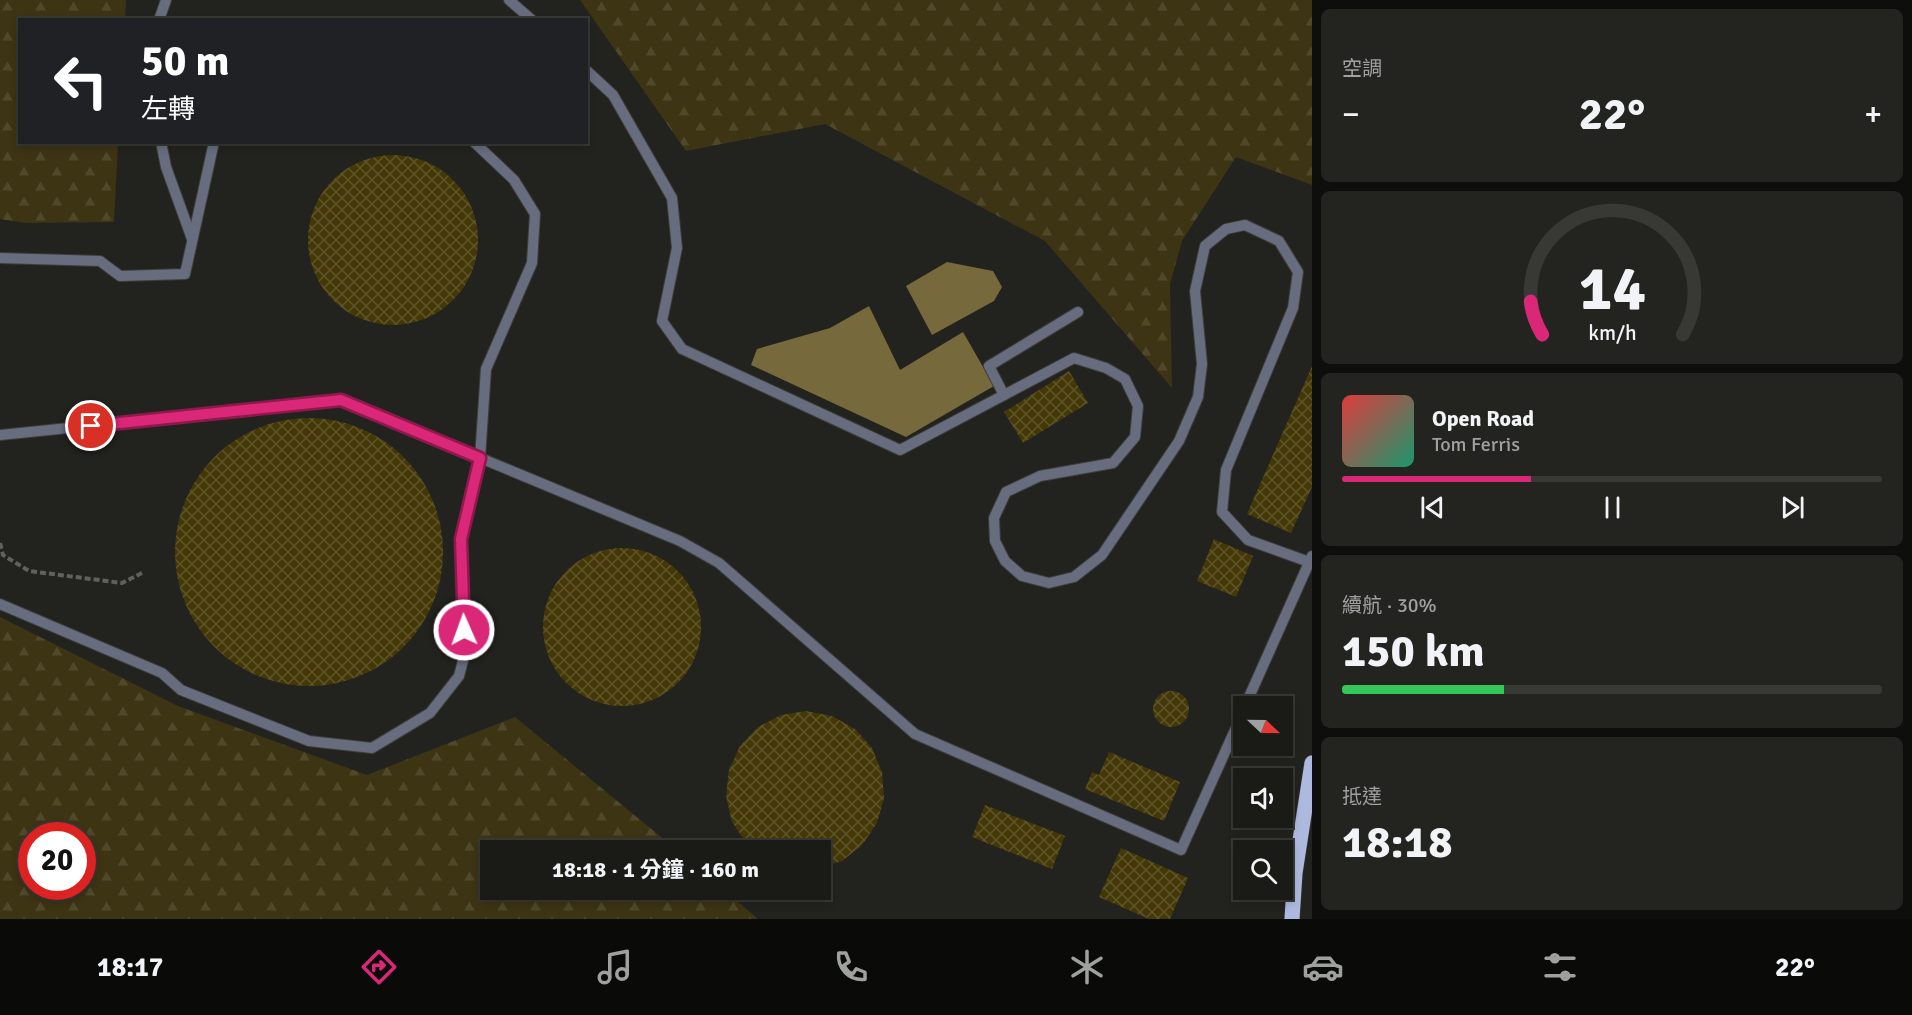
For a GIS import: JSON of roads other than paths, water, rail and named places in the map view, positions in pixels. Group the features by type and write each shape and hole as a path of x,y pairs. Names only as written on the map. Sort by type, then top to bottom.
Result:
{"main road":[{"path":"1292,916 1295,873 1312,763"},
{"path":"1295,873 1312,819"}],"lane":[{"path":"160,18 166,0"},
{"path":"509,0 530,18"},
{"path":"588,72 613,95 672,198 677,248 662,321 682,349 900,450 1074,358 1106,368 1125,379 1138,406 1134,437 1113,464 1040,476 1006,492 994,518 995,541 1005,561 1022,576 1048,583 1074,577 1102,555 1179,441 1198,397 1202,364 1195,291 1205,246 1226,229 1245,225 1279,241 1298,272 1293,308 1226,470 1222,512 1248,540 1311,559 1249,696"},
{"path":"161,144 166,166 192,240"},
{"path":"0,258 100,261 120,276 185,274 214,144"},
{"path":"0,604 162,673 181,690 309,741 372,748 430,713 459,676 465,653 461,539 480,458 486,369 532,263 535,214 514,180 476,144"},
{"path":"1004,395 989,366 1078,312"},
{"path":"0,435 341,400 680,541 719,563 915,734 1181,850 1233,733"}]}
